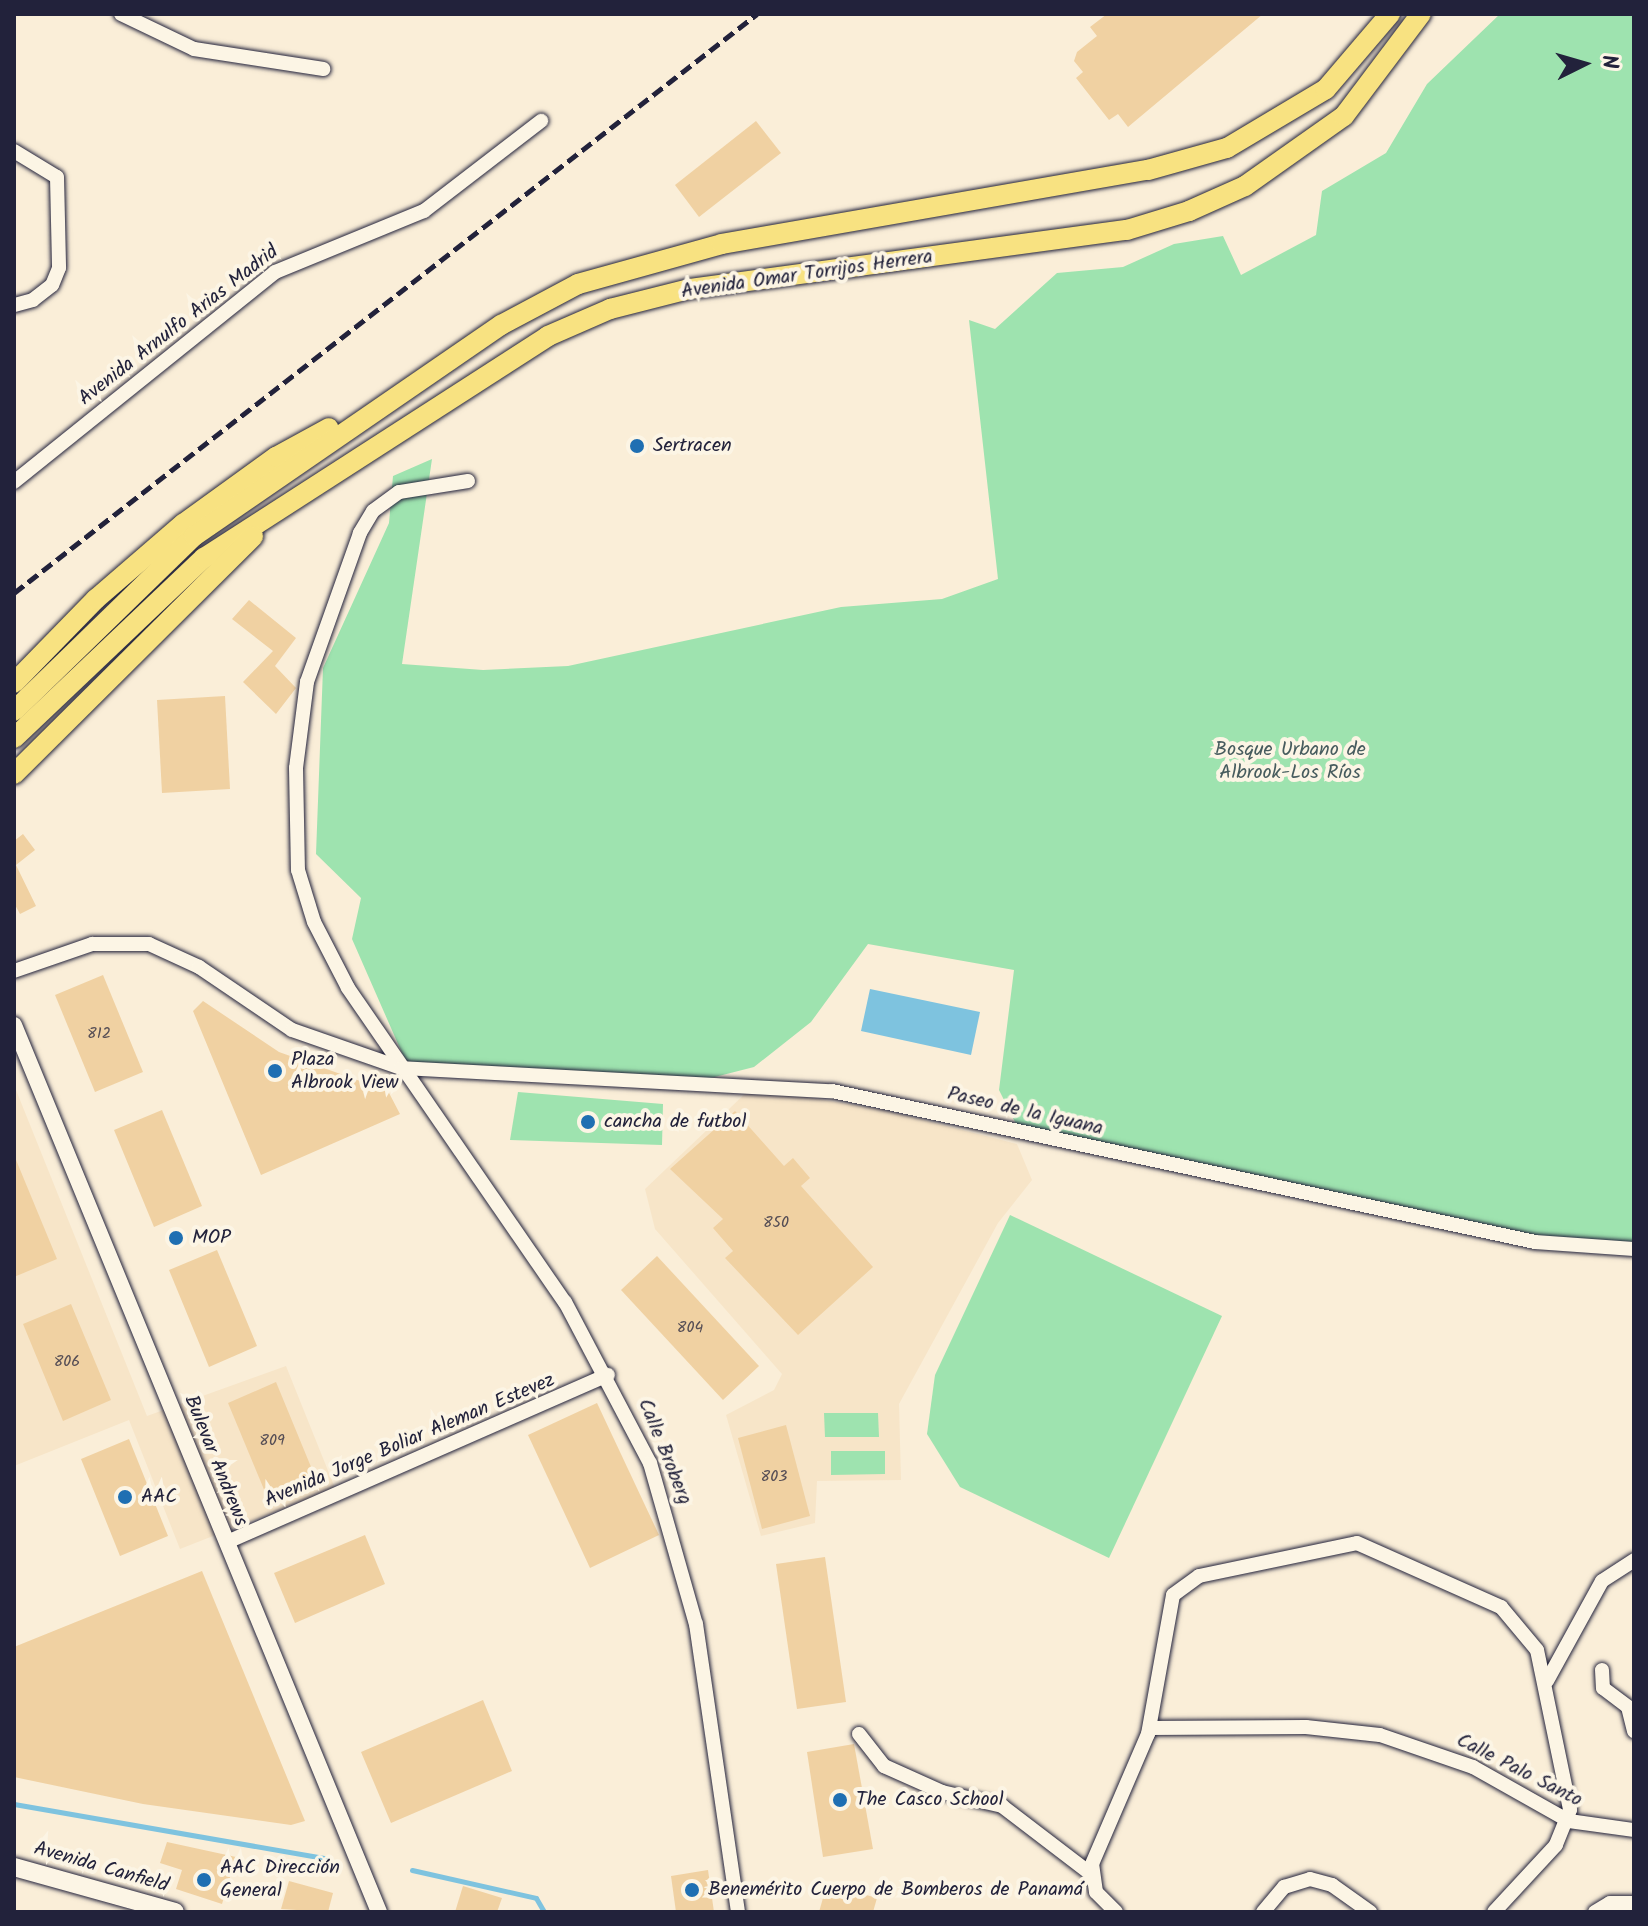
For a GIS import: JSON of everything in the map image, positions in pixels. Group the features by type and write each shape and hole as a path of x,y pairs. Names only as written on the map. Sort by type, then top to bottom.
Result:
{"main road":[{"name":"Avenida Omar Torrijos Herrera","path":"14,711 194,536 501,325 578,284 656,260 1148,170 1227,148 1326,89 1390,14"},
{"name":"Avenida Omar Torrijos Herrera","path":"14,738 204,558 548,336 610,309 689,289 1127,230 1189,211 1245,186 1344,116 1421,14"},
{"path":"14,683 96,599 183,524 276,457 377,408"},
{"path":"14,774 174,610 331,474"},
{"name":"Avenida Canfield","path":"14,1867 175,1912"}],"street":[{"path":"121,14 194,49 323,69"},
{"name":"Avenida Arnulfo Arias Madrid","path":"14,482 275,272 424,211 541,121"},
{"path":"14,151 57,177 59,268 52,285 33,300 14,305"},
{"name":"Calle Broberg","path":"468,481 410,487 373,511 314,652 296,768 298,870 310,912 348,988 565,1302 608,1375 655,1476 687,1581 738,1912"},
{"name":"Paseo de la Iguana","path":"14,971 92,944 149,944 199,967 292,1030 401,1068 832,1091 1535,1242 1634,1249"},
{"name":"Bulevar Andrews","path":"14,1025 379,1912"},
{"name":"Avenida Jorge Boliar Aleman Estevez","path":"227,1542 608,1375"},
{"path":"1091,1874 1150,1728 1169,1608 1183,1584 1352,1543 1372,1546 1501,1607 1531,1639 1547,1681 1570,1797 1569,1821 1556,1845 1494,1912"},
{"path":"1547,1681 1602,1581 1634,1560"},
{"path":"1602,1670 1603,1688 1628,1707 1634,1731"},
{"name":"Calle Palo Santo","path":"1150,1728 1306,1727 1380,1735 1473,1767 1569,1821 1634,1830"},
{"path":"859,1734 884,1766 942,1792 1002,1806 1091,1874 1100,1899 1116,1912"},
{"path":"1263,1912 1284,1887 1310,1879 1332,1885 1370,1912"},
{"path":"1595,1912 1610,1903 1634,1903"}],"shaded area":[{"path":"14,1085 147,1416 286,1366 335,1488 180,1549 129,1420 14,1466"},
{"path":"751,1088 884,1110 1017,1144 1032,1180 998,1223 899,1404 901,1480 817,1481 815,1523 761,1536 726,1415 774,1390 782,1374 655,1229 645,1189"}],"green space":[{"name":"Bosque Urbano de Albrook-Los Ríos","path":"1500,14 1634,14 1634,1245 1542,1241 1019,1130 999,1090 1014,970 868,944 811,1022 754,1067 703,1080 409,1069 352,939 361,898 316,854 323,668 389,523 393,476 432,459 402,664 483,670 568,666 841,607 942,599 998,579 969,320 995,329 1057,273 1123,267 1174,244 1223,236 1241,275 1316,235 1322,191 1386,153 1427,84"},
{"name":"cancha de futbol","path":"518,1092 663,1104 662,1145 510,1140"},
{"path":"1010,1215 1222,1316 1109,1558 960,1487 927,1434 935,1375"},
{"path":"824,1413 878,1413 879,1437 825,1437"},
{"path":"831,1451 885,1451 885,1474 831,1475"}],"water":[{"path":"870,989 980,1012 971,1055 861,1031"}],"building":[{"path":"1107,14 1263,14 1128,127 1118,114 1109,120 1076,78 1083,72 1074,61 1077,52 1097,36 1090,27"},
{"path":"756,121 781,153 699,217 675,185"},
{"path":"249,600 296,638 275,666 296,688 276,714 243,682 273,651 232,619"},
{"path":"225,696 230,789 162,793 157,700"},
{"path":"23,834 35,850 16,865 36,906 20,914 14,903 14,841"},
{"path":"103,975 143,1072 95,1092 55,995"},
{"name":"Plaza Albrook View","path":"203,1001 279,1052 388,1091 400,1114 261,1175 193,1011"},
{"path":"162,1110 202,1206 154,1227 114,1130"},
{"path":"735,1111 784,1166 793,1158 810,1178 801,1186 873,1267 798,1335 725,1258 733,1251 713,1228 723,1219 670,1169"},
{"path":"14,1155 57,1259 14,1277"},
{"path":"217,1250 257,1346 209,1367 169,1270"},
{"path":"657,1256 759,1366 723,1400 621,1290"},
{"path":"71,1304 111,1400 63,1421 23,1324"},
{"path":"276,1382 316,1479 268,1499 228,1403"},
{"path":"597,1403 659,1535 590,1568 528,1435"},
{"path":"786,1425 810,1516 762,1529 738,1438"},
{"name":"AAC","path":"129,1439 168,1536 120,1556 81,1459"},
{"path":"365,1535 385,1584 295,1623 274,1573"},
{"path":"825,1557 846,1702 797,1709 776,1564"},
{"path":"202,1571 305,1821 291,1825 143,1804 14,1777 14,1647"},
{"path":"483,1700 512,1771 391,1823 361,1752"},
{"name":"The Casco School","path":"854,1744 873,1849 823,1857 807,1752"},
{"name":"AAC Dirección General","path":"167,1842 236,1857 222,1904 176,1889 182,1870 160,1863"},
{"name":"Benemérito Cuerpo de Bomberos de Panamá","path":"708,1870 714,1912 676,1912 671,1876"},
{"path":"289,1881 333,1893 328,1912 281,1909"},
{"path":"827,1884 877,1898 873,1912 819,1912"},
{"path":"463,1886 502,1898 497,1912 455,1912"}],"waterway":[{"path":"14,1804 325,1858"},
{"path":"412,1870 536,1898 544,1912"}],"railway":[{"path":"14,593 757,14"}],"place":[{"name":"Sertracen","path":"637,446"},
{"name":"Plaza Albrook View","path":"275,1071"},
{"name":"cancha de futbol","path":"588,1122"},
{"name":"MOP","path":"176,1238"},
{"name":"AAC","path":"125,1497"},
{"name":"The Casco School","path":"840,1800"},
{"name":"AAC Dirección General","path":"204,1880"},
{"name":"Benemérito Cuerpo de Bomberos de Panamá","path":"692,1890"}]}
